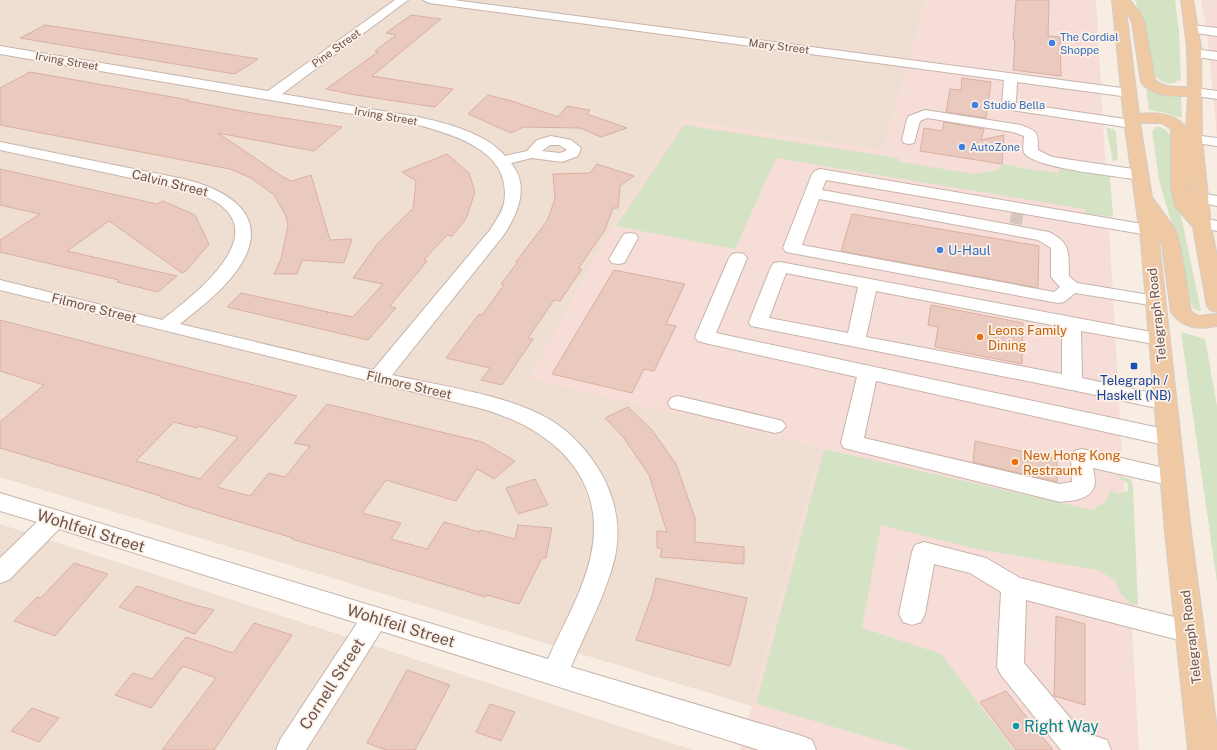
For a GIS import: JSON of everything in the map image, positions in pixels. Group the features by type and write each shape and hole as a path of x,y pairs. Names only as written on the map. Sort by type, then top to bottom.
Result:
{"main road":[{"name":"Telegraph Road","path":"1118,0 1132,122 1148,230 1173,478 1204,750"},
{"path":"1123,0 1135,14 1138,22 1148,82 1152,86 1160,88 1195,92"},
{"path":"1187,0 1194,53 1194,139 1208,199 1207,225 1217,306"},
{"path":"1132,122 1146,117 1165,120 1177,126 1179,129 1180,188 1184,206 1207,225"},
{"path":"1143,197 1166,229 1171,246 1181,312 1184,317 1198,323 1217,320"}],"street":[{"name":"Pine Street","path":"270,96 402,0"},
{"name":"Mary Street","path":"430,0 1129,93"},
{"path":"1192,29 1217,32"},
{"name":"Irving Street","path":"0,50 418,121 440,126 476,140 491,150 502,161 510,173 512,202 504,220 496,232 378,378"},
{"path":"1194,53 1217,56"},
{"path":"1010,76 1009,106 1132,122"},
{"path":"1195,92 1217,95"},
{"path":"909,140 914,119 925,114 1016,128 1031,134 1031,152 1048,161 1140,175"},
{"path":"1194,139 1217,142"},
{"name":"Calvin Street","path":"0,146 190,185 210,192 229,203 238,213 242,222 243,240 239,251 222,277 166,326"},
{"path":"502,161 532,154"},
{"path":"1070,217 1055,222 1006,216 926,192 820,174 792,248 1058,298 1070,287"},
{"path":"922,212 926,192"},
{"path":"812,193 922,212 1070,217 1148,230"},
{"path":"1006,216 1053,241 1059,247 1060,277 1070,287 1156,301"},
{"path":"618,259 630,238"},
{"path":"738,258 705,336 1169,438"},
{"path":"1160,339 780,267 758,322 1072,382 1166,403"},
{"path":"856,341 868,284"},
{"name":"Filmore Street","path":"0,285 498,406 520,414 555,434 572,449 592,475 600,495 605,517 606,540 603,558 596,580 555,674"},
{"path":"1071,323 1072,382"},
{"path":"868,373 852,443 1060,493 1074,492 1083,486 1082,457 1173,478"},
{"path":"678,403 775,426"},
{"name":"Wohlfeil Street","path":"0,502 54,520 555,674 758,743 802,750"},
{"path":"0,573 54,520"},
{"path":"912,614 924,552 977,565 1014,587 1190,632"},
{"path":"1014,587 1010,667 1073,743 1098,750"},
{"name":"Cornell Street","path":"290,750 375,618"}],"shaded area":[{"path":"0,0 926,0 883,151 683,120 613,226 530,378 821,447 752,706 0,477"},
{"path":"926,0 1096,0 1139,750 740,750 821,447 529,379 613,226 683,120 883,151"},
{"path":"1201,0 1217,0 1217,138 1207,31"},
{"path":"0,524 693,750 0,750"}],"green space":[{"path":"1135,0 1175,0 1179,32 1181,81 1178,80 1172,83 1165,83 1151,73 1142,20"},
{"path":"1146,90 1164,95 1181,97 1182,118 1149,110"},
{"path":"684,125 898,158 900,162 973,174 997,170 1003,164 1020,168 1059,173 1060,168 1105,175 1110,177 1113,217 1085,213 1085,209 776,158 735,249 616,226"},
{"path":"1106,127 1115,130 1116,133 1118,159 1113,162"},
{"path":"1155,127 1162,128 1173,136 1175,187 1201,311 1193,309 1192,303 1187,302 1176,239 1159,180 1152,130 1154,130"},
{"path":"1181,332 1205,339 1217,406 1217,582"},
{"path":"824,449 1092,510 1106,501 1110,490 1117,494 1128,491 1128,484 1117,476 1131,479 1133,487 1138,605 1132,605 1120,593 1116,581 1098,570 977,549 881,525 862,628 941,654 1014,750 912,750 756,704"}],"building":[{"path":"1016,0 1049,0 1048,36 1060,37 1061,76 1013,70 1015,40 1013,40"},
{"path":"411,15 441,19 372,76 453,89 435,107 326,89 378,52 375,51 396,35 386,33"},
{"path":"45,25 258,59 235,74 20,38"},
{"path":"30,72 189,100 188,101 252,113 342,127 314,151 218,133 283,177 292,181 311,175 330,240 352,239 344,263 302,260 297,274 274,274 281,259 288,225 286,216 274,195 251,178 230,169 0,125 0,88"},
{"path":"962,78 991,82 986,118 946,112 950,89 961,90"},
{"path":"488,95 512,101 558,117 567,106 590,110 587,114 627,128 601,137 580,128 524,127 511,133 468,114"},
{"name":"AutoZone","path":"944,122 984,129 981,140 1004,135 1002,164 920,151 924,128 942,131"},
{"path":"447,154 469,173 475,192 466,219 452,236 447,235 424,260 427,261 390,306 396,308 368,340 227,307 241,293 328,312 327,314 329,312 353,317 383,284 353,278 378,243 411,210 413,210 416,181 402,172"},
{"path":"597,164 634,176 620,186 618,208 613,208 605,230 578,269 582,269 560,301 554,300 528,338 533,339 502,385 481,380 490,368 446,358 479,314 482,315 504,285 501,284 517,263 516,262 547,221 555,199 553,174 590,173"},
{"path":"0,169 157,204 163,201 195,215 209,244 186,271 182,273 109,221 67,251 177,276 158,292 117,282 119,280 0,252 0,240 40,214 0,205"},
{"name":"U-Haul","path":"852,214 1039,246 1038,288 841,251"},
{"path":"614,270 685,284 666,324 676,326 654,371 644,369 632,393 552,374"},
{"name":"Leons Family Dining","path":"931,305 1023,323 1022,364 935,347 938,327 928,325"},
{"path":"0,320 297,396 217,487 250,496 269,473 285,477 310,446 294,443 327,404 482,442 515,461 494,479 477,469 456,501 386,480 362,513 401,523 391,539 427,549 444,522 479,532 480,530 515,539 518,525 552,528 546,558 542,558 519,604 487,595 486,597 292,539 293,538 160,497 161,496 0,448 0,422 44,385 0,371","holes":["174,422 197,428 199,426 238,437 200,479 136,461"]},
{"path":"628,407 652,430 676,464 695,518 695,542 744,547 744,564 660,557 662,549 657,548 657,531 667,532 649,475 624,438 605,418"},
{"name":"New Hong Kong Restraunt","path":"975,441 1057,459 1057,482 973,462"},
{"path":"535,479 548,505 518,514 506,488"},
{"path":"74,563 108,574 55,636 14,621 37,597 41,598"},
{"path":"656,578 747,598 730,666 636,640 653,593"},
{"path":"137,586 214,610 195,634 119,607"},
{"path":"1056,616 1085,624 1085,705 1054,696"},
{"path":"254,623 292,635 214,750 162,750 216,678 183,666 151,708 115,695 133,673 152,679 186,637 233,653"},
{"path":"407,670 450,685 415,750 386,750 367,743"},
{"name":"Right Way","path":"1006,691 1053,750 1016,750 980,702"},
{"path":"490,704 515,712 501,741 476,732"},
{"path":"32,708 59,718 39,742 11,731"}],"tunnel":[{"path":"1011,215 1023,217"}],"place":[{"name":"The Cordial Shoppe","path":"1052,43"},
{"name":"Studio Bella","path":"975,105"},
{"name":"AutoZone","path":"962,147"},
{"name":"U-Haul","path":"940,250"},
{"name":"Leons Family Dining","path":"980,337"},
{"name":"Telegraph / Haskell (NB)","path":"1134,366"},
{"name":"New Hong Kong Restraunt","path":"1015,462"},
{"name":"Right Way","path":"1016,726"}]}
